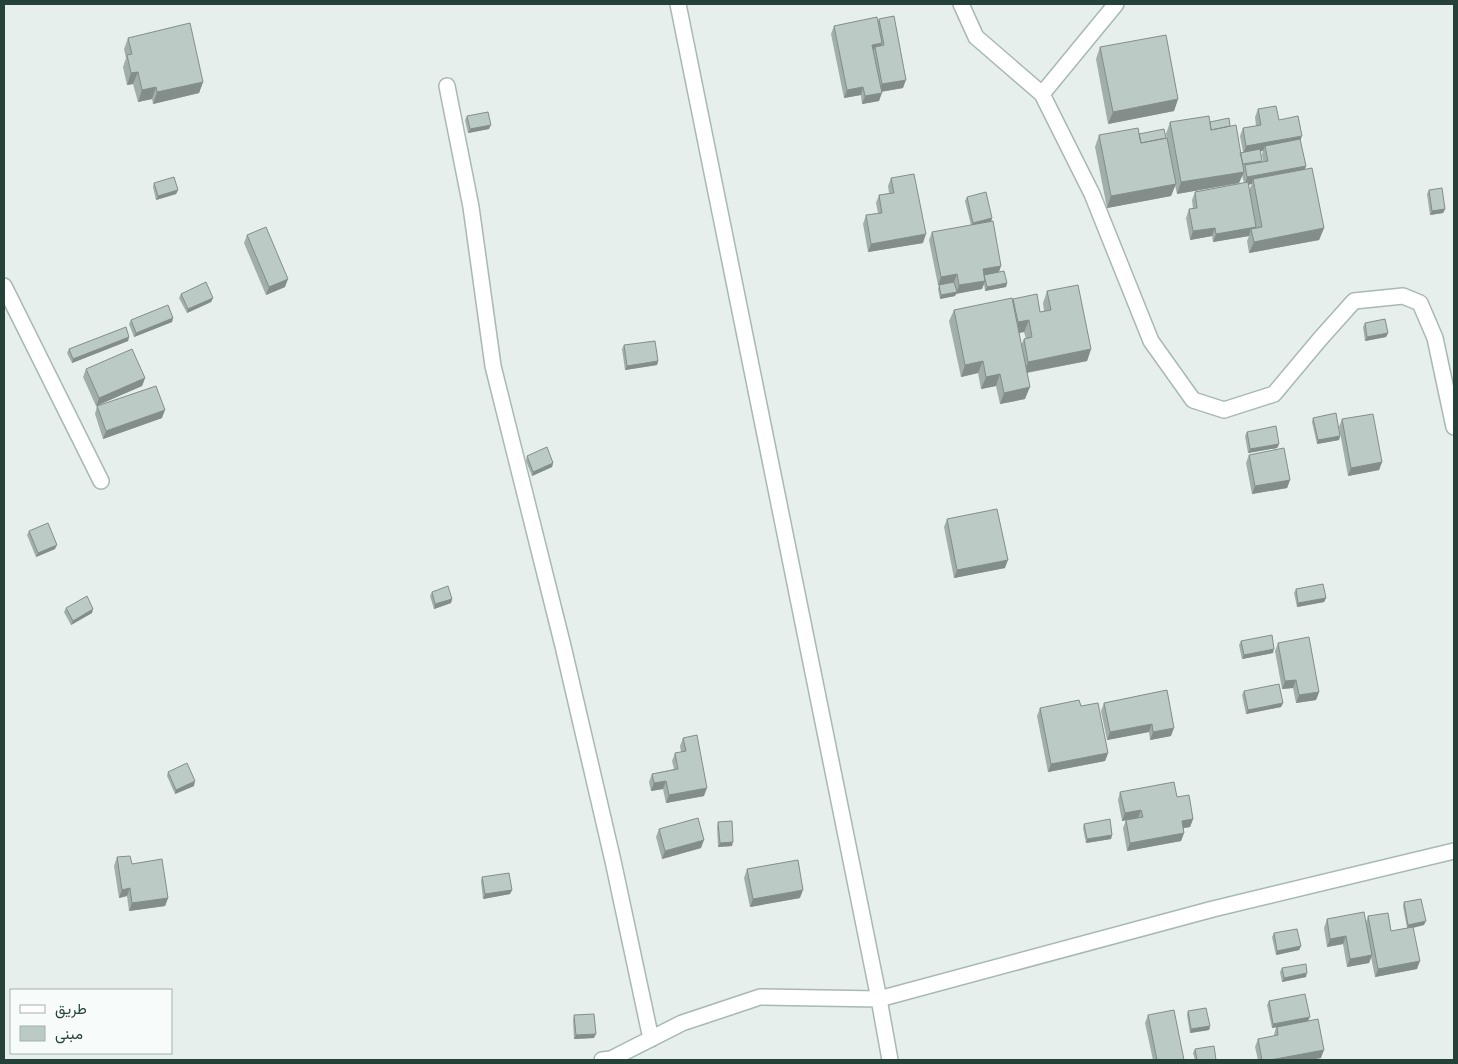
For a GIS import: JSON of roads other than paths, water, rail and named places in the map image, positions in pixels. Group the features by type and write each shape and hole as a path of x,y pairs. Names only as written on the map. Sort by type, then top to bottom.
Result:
{"street":[{"path":"678,4 880,999 890,1060"},
{"path":"961,4 976,37 1042,94 1092,194 1151,340 1193,400 1224,410 1274,394 1354,301 1403,296 1420,303 1435,338 1454,427"},
{"path":"1042,94 1116,4"},
{"path":"447,86 471,207 493,366 563,646 613,862 651,1039"},
{"path":"4,286 101,480"},
{"path":"602,1060 611,1059 682,1023 760,996 880,999 1213,910 1454,851"}]}
